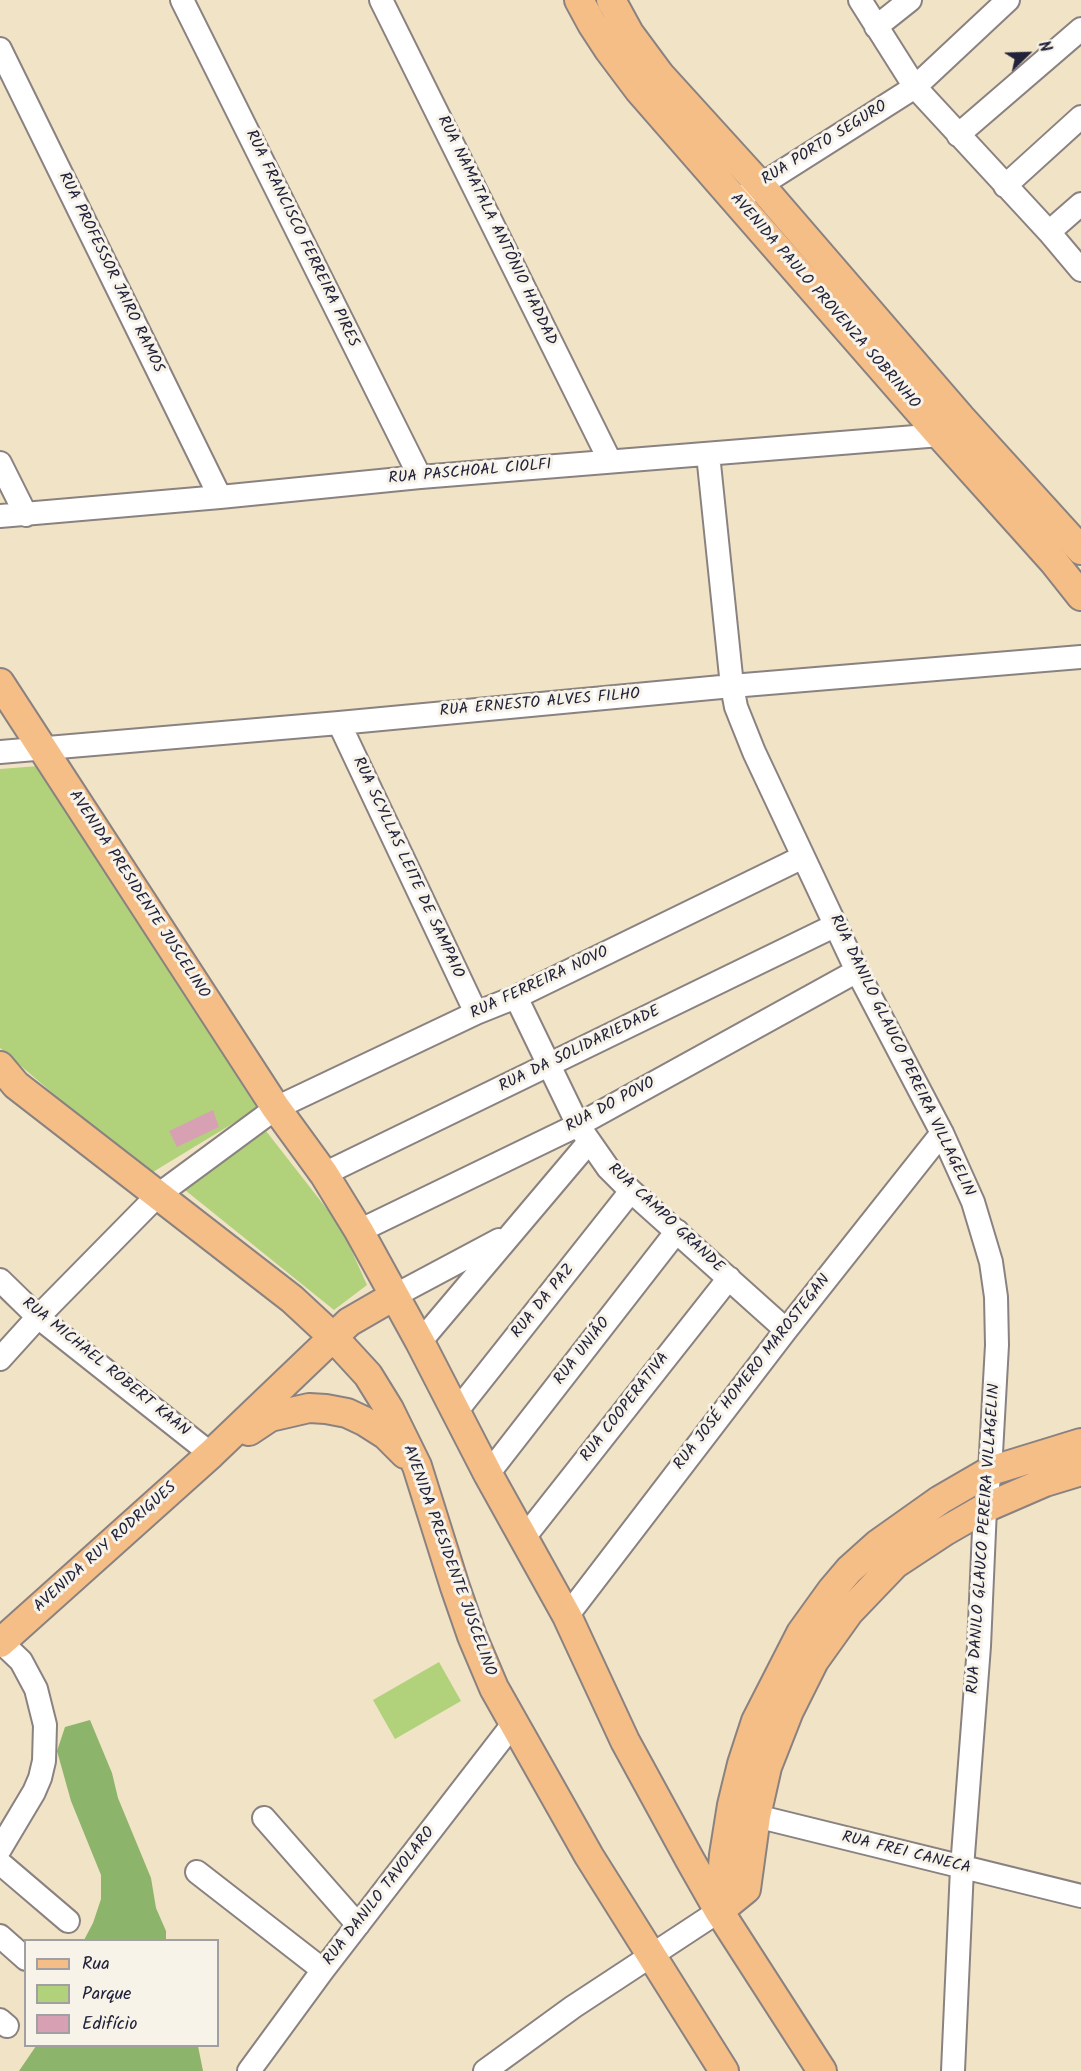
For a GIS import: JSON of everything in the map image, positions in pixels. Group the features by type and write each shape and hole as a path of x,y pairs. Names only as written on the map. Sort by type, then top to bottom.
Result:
{"main road":[{"name":"AVENIDA PAULO PROVENZA SOBRINHO","path":"579,0 609,50 639,90 1054,562 1081,596"},
{"name":"AVENIDA PAULO PROVENZA SOBRINHO","path":"611,0 629,33 660,75 760,185 961,418 1081,550"},
{"name":"AVENIDA PRESIDENTE JUSCELINO","path":"0,683 276,1108 324,1174 359,1231 523,1539 567,1616 625,1741 690,1860 719,1911 822,2071"},
{"name":"AVENIDA PRESIDENTE JUSCELINO","path":"0,1066 16,1084 266,1277 333,1337 368,1375 389,1408 417,1466 470,1630 494,1688 589,1856 724,2071"},
{"name":"AVENIDA RUY RODRIGUES","path":"0,1642 211,1454 349,1322 393,1296"},
{"name":"AVENIDA RUY RODRIGUES","path":"211,1454 270,1416 309,1408 347,1413 364,1420 386,1435 417,1466"},
{"path":"719,1911 746,1889 742,1764 756,1721 801,1634 832,1590 849,1570 878,1544 940,1500 990,1471 1081,1443"},
{"path":"719,1911 723,1855 814,1661 849,1612 896,1564 945,1531 985,1508 1045,1482 1081,1472"},
{"path":"690,1860 723,1855"}],"street":[{"name":"RUA FRANCISCO FERREIRA PIRES","path":"182,0 420,477"},
{"name":"RUA NAMATALA ANTÔNIO HADDAD","path":"381,0 610,461"},
{"path":"860,0 915,87 1049,232 1081,270"},
{"path":"876,27 910,0"},
{"name":"RUA PORTO SEGURO","path":"737,201 915,87 1008,0"},
{"path":"958,135 1081,29"},
{"name":"RUA PROFESSOR JAIRO RAMOS","path":"0,49 220,498"},
{"path":"1005,186 1081,117"},
{"path":"1049,232 1081,204"},
{"name":"RUA PASCHOAL CIOLFI","path":"0,516 220,498 420,477 940,435"},
{"name":"RUA DANILO GLAUCO PEREIRA VILLAGELIN","path":"708,454 736,707 754,752 857,971 942,1133 973,1202 991,1262 996,1297 997,1345 990,1471 985,1508 979,1646 962,1868 953,2071"},
{"path":"0,463 26,515"},
{"name":"RUA ERNESTO ALVES FILHO","path":"0,752 1081,657"},
{"name":"RUA SCYLLAS LEITE DE SAMPAIO","path":"339,723 476,1013"},
{"name":"RUA FERREIRA NOVO","path":"276,1108 476,1013 516,997 803,857"},
{"name":"RUA DA SOLIDARIEDADE","path":"324,1174 836,925"},
{"name":"RUA DO POVO","path":"359,1231 584,1133 857,971"},
{"name":"RUA CAMPO GRANDE","path":"516,997 584,1133 608,1168 786,1330"},
{"path":"0,1359 158,1195 276,1108"},
{"name":"RUA DO POVO","path":"420,1342 511,1233 584,1133"},
{"name":"RUA JOSÉ HOMERO MAROSTEGAN","path":"567,1616 786,1330 942,1133"},
{"name":"RUA DA PAZ","path":"456,1412 632,1191"},
{"name":"RUA UNIÃO","path":"488,1474 677,1231"},
{"path":"393,1296 511,1233"},
{"name":"RUA COOPERATIVA","path":"523,1539 729,1278"},
{"name":"RUA MICHAEL ROBERT KAAN","path":"0,1280 38,1317 211,1454"},
{"path":"0,1642 21,1661 36,1689 45,1725 44,1761 40,1778 0,1849"},
{"name":"RUA DANILO TAVOLARO","path":"249,2071 323,1970 513,1724"},
{"name":"RUA FREI CANECA","path":"744,1811 962,1868 1081,1896"},
{"path":"264,1818 358,1925"},
{"path":"0,1863 68,1921"},
{"path":"197,1872 323,1970"},
{"path":"484,2071 573,2007 719,1911"},
{"path":"0,1936 24,1957"}],"green space":[{"path":"39,766 260,1107 148,1175 0,1048 0,769"},
{"path":"266,1131 341,1227 367,1285 334,1310 185,1190"},
{"path":"439,1662 461,1701 395,1739 373,1700"},
{"path":"90,1720 112,1773 118,1798 151,1878 156,1908 166,1931 166,1939 85,1939 101,1899 101,1875 71,1801 57,1751 65,1727"},
{"path":"35,2047 198,2047 203,2071 19,2071"}],"building":[{"path":"213,1110 219,1127 177,1147 169,1131"}]}
